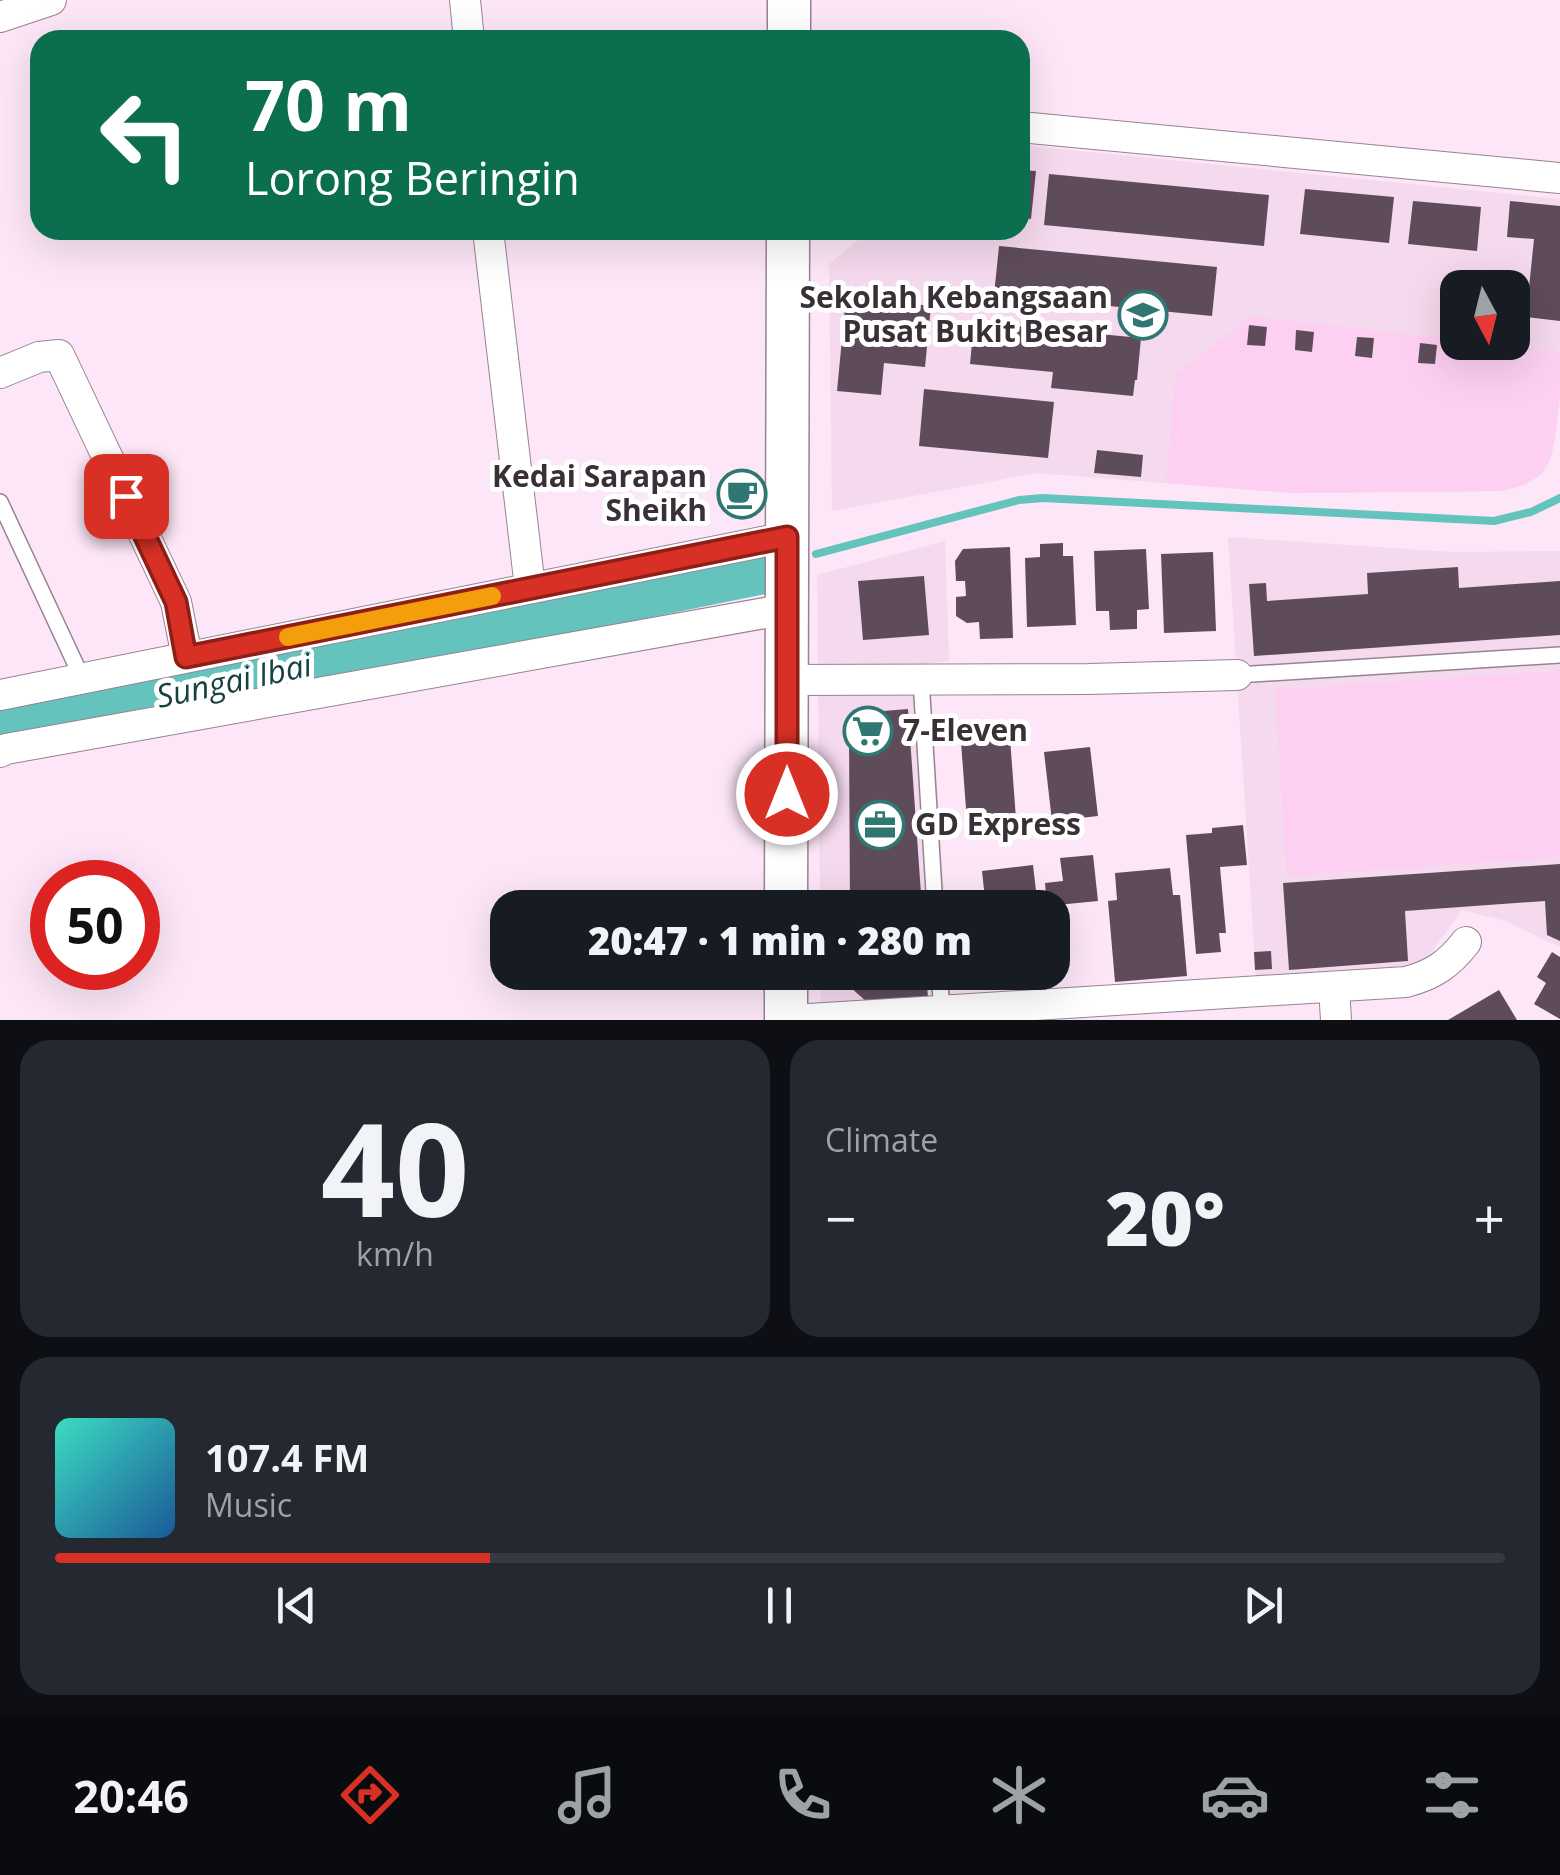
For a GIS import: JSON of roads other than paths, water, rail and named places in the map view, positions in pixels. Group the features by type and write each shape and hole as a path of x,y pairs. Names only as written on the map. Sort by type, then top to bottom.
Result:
{"main road":[{"path":"789,0 789,30"},
{"path":"786,890 788,240"},
{"path":"788,990 790,1020"}],"street":[{"path":"0,17 50,0"},
{"path":"465,0 467,30"},
{"path":"1030,128 1560,178"},
{"path":"489,240 530,588"},
{"path":"0,373 39,358 60,355 176,602 186,657"},
{"path":"0,695 787,537"},
{"path":"0,752 787,609"},
{"path":"787,680 1237,675"},
{"path":"790,1020 954,1014 1406,982 1428,977 1466,942"},
{"path":"1334,986 1336,1020"}],"lane":[{"path":"0,502 82,678"},
{"path":"1237,675 1560,655"},
{"path":"921,679 934,890"},
{"path":"945,990 954,1014"}],"waterway":[{"path":"816,554 1019,500 1043,498 1494,521 1531,512 1560,498"},
{"name":"Sungai Ibai","path":"0,730 18,723 761,572"}],"place":[{"name":"Sekolah Kebangsaan Pusat Bukit Besar","path":"1143,315"},
{"name":"Kedai Sarapan Sheikh","path":"742,494"},
{"name":"7-Eleven","path":"868,731"},
{"name":"GD Express","path":"880,825"}]}
